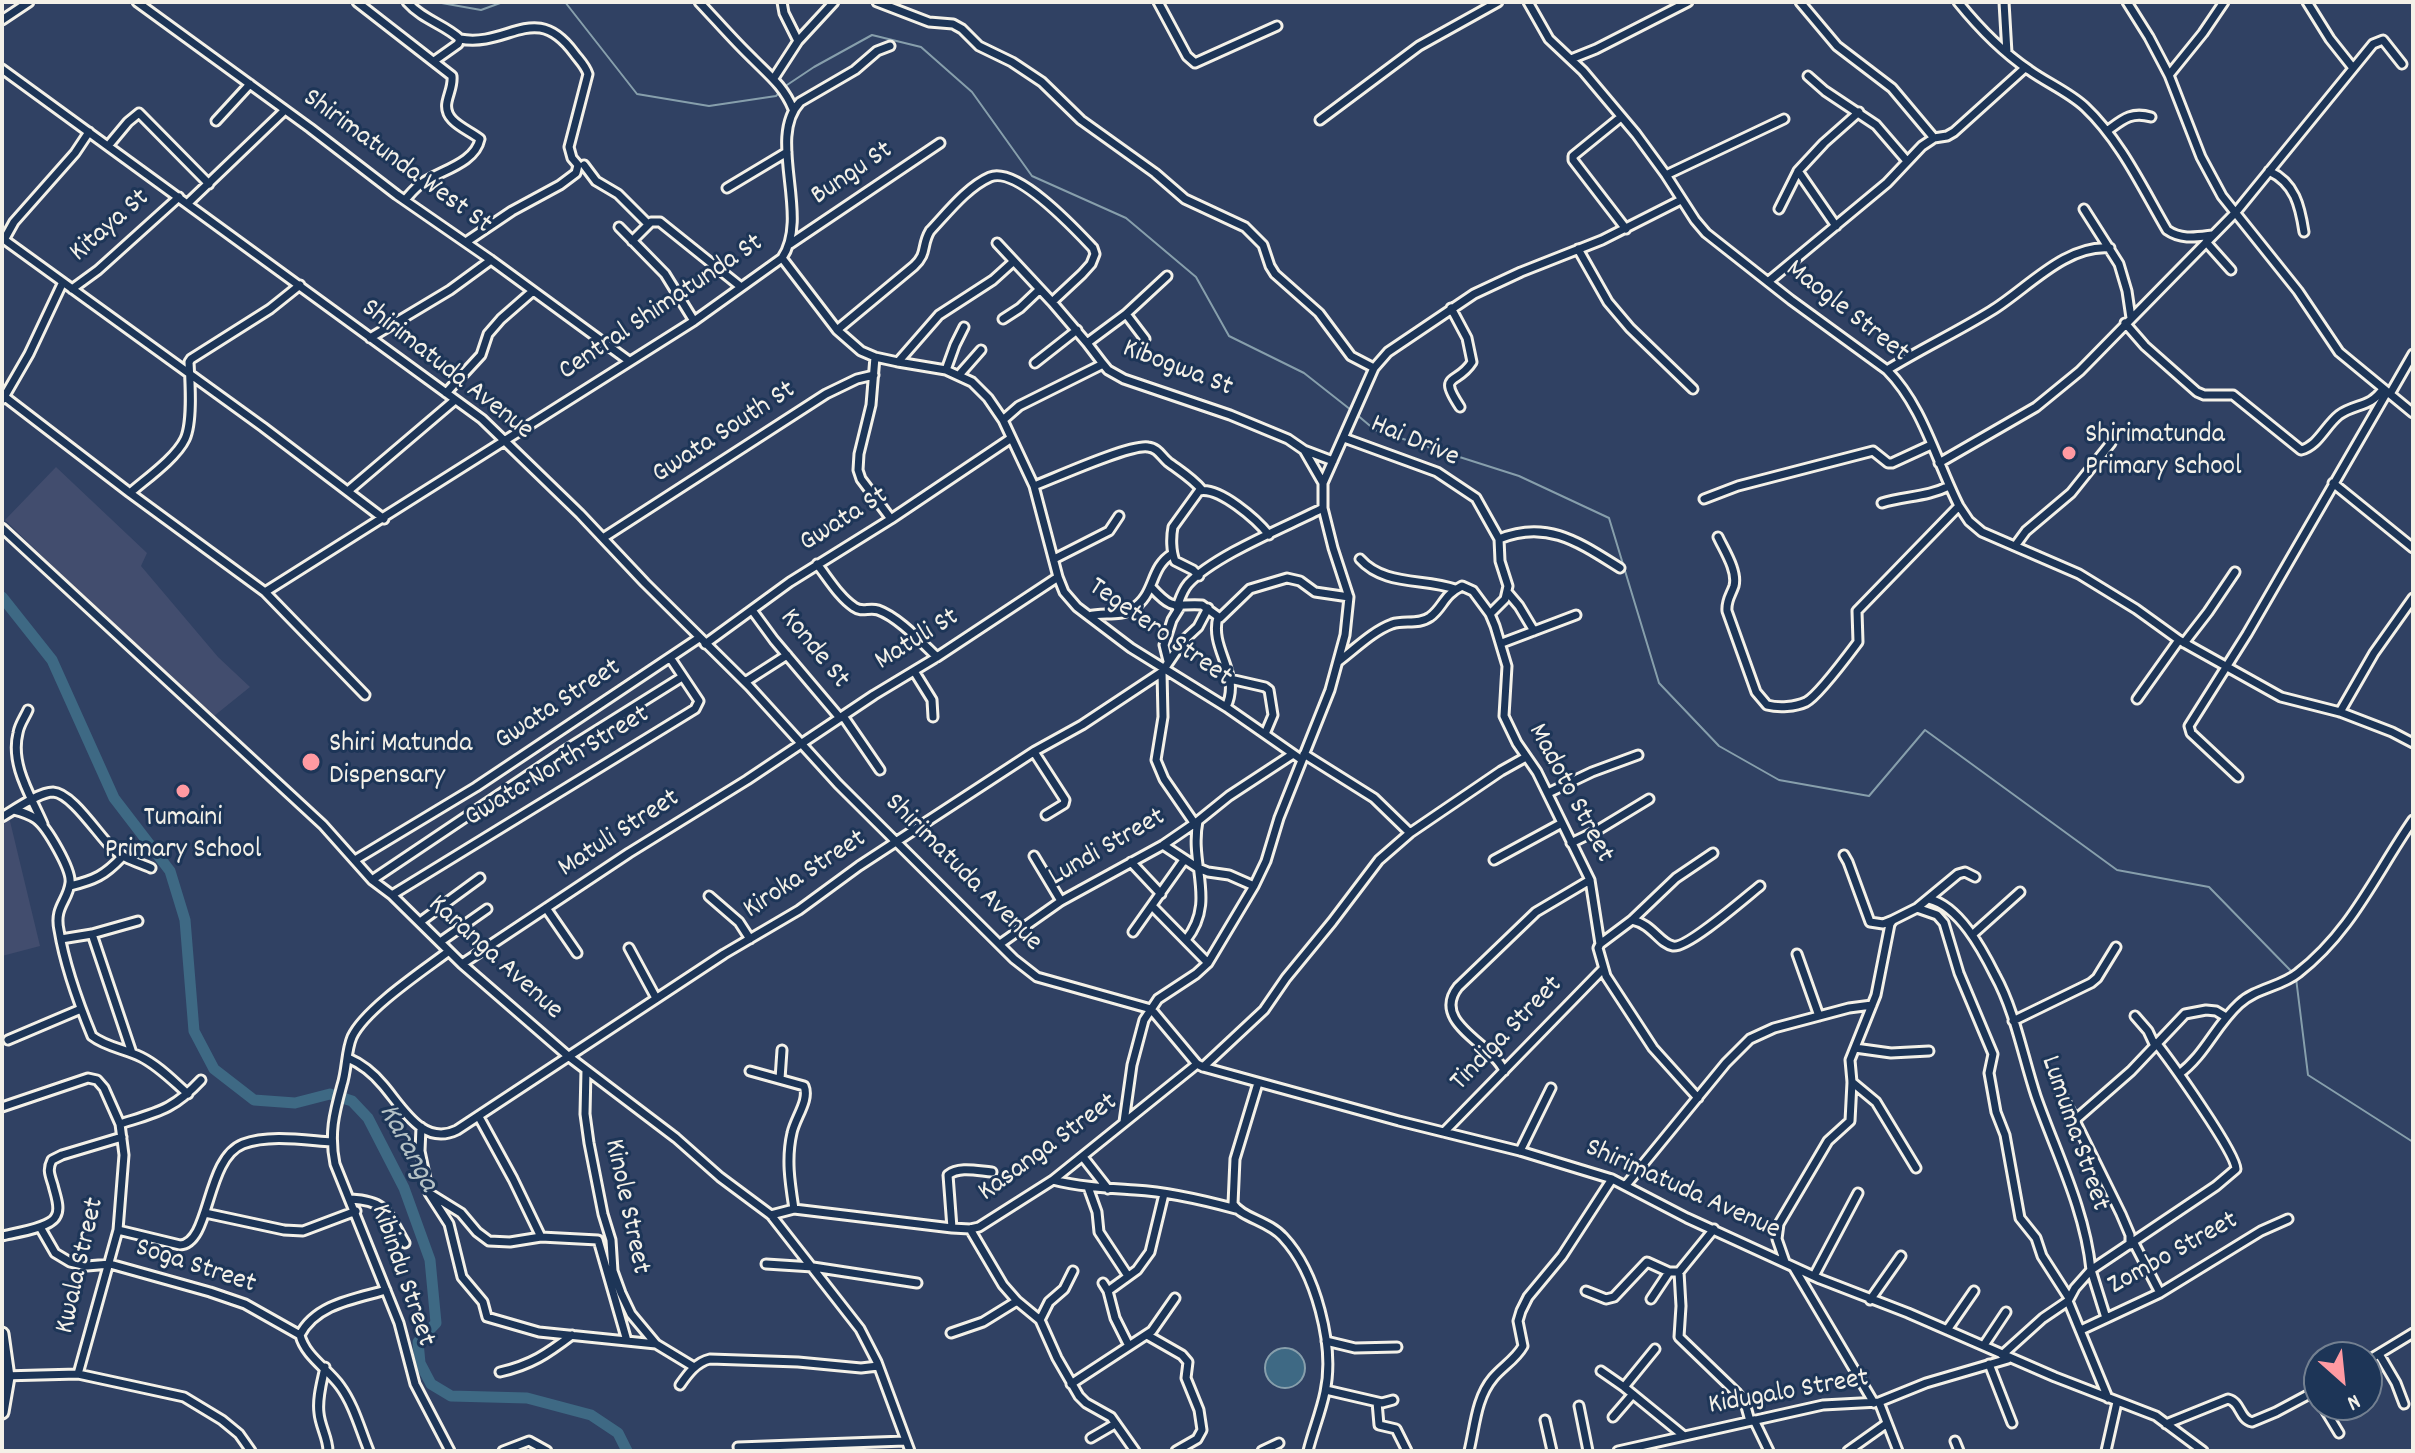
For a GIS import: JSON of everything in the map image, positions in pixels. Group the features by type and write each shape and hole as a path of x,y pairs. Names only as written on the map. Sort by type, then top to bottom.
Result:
{"street":[{"path":"2,20 29,2"},
{"name":"Shirimatunda West St","path":"137,2 629,361"},
{"path":"357,2 452,76 446,107 451,118 478,136 480,142 469,156 417,186 405,200"},
{"path":"407,2 425,18 460,39 481,41 531,26 544,27 566,41 588,74 569,147 578,165 576,173 466,242"},
{"path":"699,2 774,78 788,96 793,109 855,70 877,51 890,46"},
{"path":"782,2 798,41"},
{"path":"774,78 798,41 834,2"},
{"path":"877,2 929,22 953,24 962,29 979,46 1012,62 1042,82 1081,120 1155,173 1185,199 1245,227 1263,245 1275,274 1319,313 1351,356 1374,368"},
{"path":"1158,2 1187,56 1195,63 1277,26"},
{"path":"1320,120 1419,46 1498,2"},
{"name":"Maogle Street","path":"1528,2 1549,39 1571,59 1621,117 1706,233 1887,370 1907,393 1959,506 1969,521 1982,532 2099,586 2182,642 2281,697 2340,712 2413,743"},
{"path":"1571,59 1688,2"},
{"path":"1800,2 1837,46 1892,88 1934,138"},
{"path":"1958,2 1988,37 2025,68 2083,105 2107,131 2167,230 2183,237 2212,235"},
{"path":"2004,2 2007,53"},
{"path":"2127,2 2169,75 2201,157 2222,196 2298,291 2339,352 2413,413"},
{"path":"2169,75 2224,2"},
{"path":"2307,2 2353,68"},
{"path":"434,61 458,44 460,39"},
{"path":"1939,463 2036,407 2080,371 2236,212 2373,44 2383,40 2402,64"},
{"path":"1769,281 1887,183 1922,146 1934,138 1954,132 2025,68"},
{"name":"Shirimatuda Avenue","path":"2,69 482,419 745,682 838,784 1026,970 1037,977 1151,1009"},
{"path":"1808,76 1876,125 1907,161"},
{"path":"216,121 250,84"},
{"name":"Central Shimatunda St","path":"265,592 694,321 782,258 790,244 792,205 787,152 793,109"},
{"name":"Kitaya St","path":"188,203 285,110"},
{"path":"1779,209 1798,171 1859,112"},
{"path":"108,146 139,113 209,184"},
{"path":"2107,131 2128,116 2142,114 2151,117"},
{"path":"1621,117 1573,156 1573,160 1626,229"},
{"path":"1666,175 1784,119"},
{"path":"89,132 3,239 384,519"},
{"name":"Bungu St","path":"790,244 940,143"},
{"path":"727,188 787,152"},
{"path":"584,165 596,181 618,194 648,224"},
{"path":"1798,171 1836,226"},
{"path":"2269,171 2283,179 2297,199 2304,232"},
{"path":"837,330 923,258 930,231 972,189 988,177 997,175 1013,181 1053,207 1093,248 1095,254 1091,264 1052,302"},
{"name":"Kitaya St","path":"72,289 107,263 179,197"},
{"path":"1124,1122 1134,1055 1144,1020 1158,999 1208,963 1254,886 1330,690 1339,661 1349,597 1323,508 1323,483 1374,368 1388,352 1451,308 1500,282 1626,229 1681,200"},
{"path":"2084,209 2124,276 2128,321 2145,346 2197,392 2204,395 2233,395 2301,450 2309,447 2337,417 2387,392"},
{"path":"632,241 648,224 660,222 741,287"},
{"path":"619,227 665,274 694,321"},
{"path":"2206,242 2231,270"},
{"name":"Kibogwa St","path":"997,243 1077,330 1108,370 1124,379 1238,418 1333,461"},
{"path":"1887,370 1994,310 2061,262 2089,248 2110,248"},
{"path":"1578,249 1608,302 1630,328 1693,389"},
{"name":"Tegetero Street","path":"782,258 837,330 861,351 875,357 946,370 972,382 988,398 1003,420 1034,486 1064,592 1089,616 1293,754 1374,798 1410,833"},
{"path":"370,338 450,290 491,260"},
{"path":"898,362 939,315 993,280 1014,261"},
{"path":"1087,343 1126,314 1167,276"},
{"name":"Kitaya St","path":"3,399 29,354 62,284"},
{"path":"130,493 185,440 191,359 270,309 300,285"},
{"path":"1003,319 1040,289"},
{"path":"446,393 481,355 488,334 533,291"},
{"path":"1451,308 1467,338 1472,362 1449,385 1460,407"},
{"path":"1126,314 1145,339"},
{"path":"946,370 964,327"},
{"path":"1035,363 1077,330"},
{"path":"959,375 981,350"},
{"path":"2238,777 2189,726 2387,392 2413,354"},
{"path":"875,357 868,423 858,470 861,479 891,519"},
{"path":"1003,420 1019,406 1103,364"},
{"name":"Gwata South St","path":"603,538 767,435 826,394 857,379 874,375"},
{"path":"3,399 265,592 365,695"},
{"path":"348,491 455,400"},
{"name":"Hai Drive","path":"1344,438 1437,472 1468,491 1483,507 1499,539 1500,561 1506,575 1508,593"},
{"name":"Gwata St","path":"671,659 752,610 817,564 891,519 1010,439"},
{"path":"2015,546 2026,531 2071,493 2111,443"},
{"path":"1704,499 1738,486 1873,451 1888,463 1896,462 1931,445"},
{"path":"1034,486 1144,446 1157,450 1202,490 1227,499 1258,522 1269,535"},
{"path":"1304,450 1323,483"},
{"path":"2333,483 2412,544"},
{"path":"1882,503 1937,492 1949,486"},
{"path":"1199,576 1175,561 1172,554 1173,527 1202,490"},
{"path":"1718,537 1735,583 1727,611 1756,692 1767,705 1784,706 1804,703 1815,694 1858,642 1857,611 1959,506"},
{"path":"1186,940 1197,926 1200,911 1194,844 1196,822 1171,790 1156,760 1163,717 1164,645 1183,591 1199,576 1222,559 1323,508"},
{"path":"1054,559 1109,531 1119,516"},
{"name":"Karanga Avenue","path":"2,528 323,825 372,880 392,895 462,964 568,1056 771,1215 850,1315 878,1366 910,1451"},
{"path":"1499,539 1522,532 1550,532 1567,538 1620,568"},
{"path":"1089,616 1128,612 1136,607 1152,588 1159,565 1172,554"},
{"name":"Madoto Street","path":"1360,559 1386,577 1426,581 1455,589 1462,586 1473,591 1490,614 1507,666 1504,716 1548,793 1590,880 1600,944"},
{"path":"817,564 849,604 861,611 876,609 887,615 937,657"},
{"path":"2137,699 2208,612 2235,572"},
{"name":"Matuli St","path":"802,744 1058,577"},
{"path":"1218,617 1222,617 1250,589 1287,578 1300,581 1315,592 1349,597"},
{"path":"1152,588 1171,604 1208,608 1218,617"},
{"path":"1339,661 1383,628 1427,619 1455,589"},
{"path":"1490,614 1508,593 1534,631"},
{"path":"2340,712 2374,653 2413,598"},
{"name":"Kiroka Street","path":"421,1127 437,1136 446,1135 479,1117 724,954 799,910 859,866 1034,752 1082,725 1165,668 1183,641 1198,627 1208,608"},
{"name":"Konde St","path":"752,610 841,717 880,770"},
{"path":"1502,643 1576,615"},
{"path":"1218,617 1216,632 1230,679 1231,697 1226,707"},
{"path":"745,682 787,655"},
{"name":"Gwata Street","path":"355,860 476,787 671,659"},
{"name":"Gwata North Street","path":"392,895 695,709 699,701 671,659"},
{"path":"914,671 932,700 933,717"},
{"path":"372,880 567,749 682,677"},
{"path":"1230,679 1269,690 1273,715 1265,734"},
{"path":"28,710 17,734 17,761 21,776 66,867 70,886 57,918 81,1009 92,1036 160,1069 188,1094"},
{"name":"Matuli Street","path":"462,964 802,744"},
{"path":"1034,752 1065,800 1064,804 1046,815"},
{"name":"Lundi Street","path":"1000,944 1061,901 1163,845 1293,754"},
{"path":"1548,793 1638,755"},
{"name":"Kasanga Street","path":"771,1215 794,1209 970,1229 990,1221 1053,1180 1200,1066 1264,1010 1367,873 1410,833 1526,757"},
{"path":"2,817 43,794 60,794 74,805 112,849 122,857 151,868"},
{"path":"1571,843 1649,799"},
{"path":"14,810 24,812 45,826"},
{"path":"2179,1074 2197,1059 2226,1017 2250,995 2296,975 2336,939 2413,820"},
{"path":"1494,860 1562,823"},
{"path":"1163,845 1198,868 1229,875 1254,886"},
{"path":"1698,1098 1661,1060 1603,969 1599,953 1600,944 1632,920 1676,878 1713,853"},
{"path":"1844,855 1870,922 1883,924 1917,908 1958,874 1965,872 1975,877"},
{"path":"1034,856 1061,901"},
{"path":"70,886 107,873 122,857"},
{"path":"1133,932 1184,860"},
{"path":"1131,862 1161,894"},
{"path":"420,922 480,878"},
{"path":"1504,1071 1500,1062 1466,1032 1449,1003 1451,996 1536,912 1590,880"},
{"path":"1632,920 1648,926 1665,943 1680,946 1760,886"},
{"path":"1972,935 2020,892"},
{"path":"709,896 739,922 750,939"},
{"name":"Lumuma Street","path":"1929,899 1946,908 1972,935 1997,977 2082,1223 2094,1286 2106,1318"},
{"path":"1152,906 1208,963"},
{"path":"546,908 577,953"},
{"path":"1917,908 1930,911 1944,923 1959,973 1993,1054 1989,1073 1996,1112 2005,1135 2020,1218 2036,1238 2042,1256 2068,1300 2108,1398"},
{"path":"440,942 487,909"},
{"path":"1785,1262 1777,1239 1779,1224 1828,1141 1850,1121 1850,1060 1876,995 1887,931 1893,920"},
{"path":"61,939 138,921"},
{"path":"92,934 132,1054"},
{"path":"2013,1021 2091,983 2116,947"},
{"path":"629,948 656,998"},
{"path":"449,951 391,995 362,1023 352,1037 348,1058 372,1073 405,1113 421,1127 420,1151 429,1193 449,1224 462,1277 483,1302 487,1317 539,1332 656,1344"},
{"path":"1797,954 1819,1016"},
{"name":"Tindiga Street","path":"1444,1132 1603,969"},
{"path":"1626,1185 1726,1063 1750,1039 1774,1028 1872,1005"},
{"path":"8,1040 81,1009"},
{"path":"1151,1009 1200,1066"},
{"path":"2075,1120 2116,1085 2190,1012 2216,1011 2226,1017"},
{"path":"2006,1356 2043,1318 2068,1300 2091,1270 2216,1186 2236,1169 2233,1159 2179,1074 2135,1016"},
{"path":"1855,1048 1891,1053 1929,1051"},
{"path":"780,1079 782,1050"},
{"name":"Kibindu Street","path":"348,1058 335,1110 331,1142 335,1164 399,1323 415,1384 450,1451"},
{"name":"Shirimatuda Avenue","path":"1200,1066 1520,1151 1612,1179 1687,1218 1814,1276 2156,1416 2203,1451"},
{"name":"Kinole Street","path":"586,1070 585,1114 603,1214 611,1240 613,1271 631,1314 656,1344 694,1367"},
{"path":"750,1071 807,1089 807,1096 792,1130 788,1153 794,1209"},
{"name":"Kwala Street","path":"2,1107 88,1078 97,1080 104,1088 120,1124 124,1155 118,1230 78,1374"},
{"path":"120,1124 172,1106 201,1080"},
{"path":"1852,1082 1876,1102 1916,1168"},
{"path":"1236,1209 1233,1204 1235,1159 1258,1083"},
{"path":"1520,1151 1551,1088"},
{"path":"2059,1088 2121,1214 2132,1244 2160,1293"},
{"path":"479,1117 541,1237"},
{"path":"2,1236 40,1227 57,1216 58,1206 48,1172 52,1160 122,1137"},
{"path":"118,1230 188,1245 205,1213 219,1166 239,1145 255,1140 331,1142"},
{"path":"1083,1157 1108,1189"},
{"path":"952,1228 948,1175 954,1170 992,1172"},
{"path":"1469,1451 1482,1393 1523,1346 1518,1321 1528,1297 1562,1256 1612,1179"},
{"path":"1053,1180 1088,1187 1189,1197 1236,1209 1266,1223 1291,1246 1304,1265 1313,1288 1326,1341 1326,1390 1308,1449 1321,1451"},
{"path":"1088,1187 1097,1212 1099,1232 1128,1276"},
{"path":"429,1193 461,1213 489,1241 510,1242 541,1237 598,1240 627,1341"},
{"path":"1814,1276 1858,1193"},
{"path":"1108,1291 1143,1263 1150,1252 1164,1194"},
{"path":"351,1199 382,1207 405,1243"},
{"path":"205,1213 284,1230 303,1231 356,1211"},
{"name":"Zombo Street","path":"2081,1330 2160,1293 2261,1231 2288,1219"},
{"name":"Soga Street","path":"40,1227 55,1253 70,1262 87,1266 110,1264 245,1304 300,1335"},
{"path":"970,1229 1003,1285 1040,1320 1071,1384 1086,1403 1111,1417 1135,1451"},
{"path":"1714,1229 1679,1272 1679,1337 1745,1403 1769,1451"},
{"path":"1870,1300 1901,1256"},
{"path":"1586,1291 1606,1299 1614,1297 1647,1262 1669,1272 1679,1272"},
{"path":"766,1264 813,1267 917,1283"},
{"path":"1793,1266 1876,1402 1898,1451"},
{"path":"1040,1320 1049,1302 1064,1289 1073,1271"},
{"path":"1651,1299 1669,1272"},
{"path":"1103,1283 1129,1346"},
{"path":"369,1451 350,1401 325,1367 310,1354 300,1335 313,1317 326,1310 386,1290"},
{"path":"1947,1330 1974,1291"},
{"path":"1071,1384 1147,1335 1175,1298"},
{"path":"951,1333 983,1322 1017,1301"},
{"path":"1984,1345 2006,1312"},
{"path":"2383,1352 2413,1333"},
{"path":"2,1334 5,1377 2,1412"},
{"path":"500,1372 526,1366 572,1335"},
{"path":"1147,1335 1182,1355 1188,1362 1186,1378 1199,1410 1202,1430 1197,1439 1176,1451"},
{"path":"1326,1341 1355,1348 1397,1347"},
{"path":"1624,1387 1655,1349"},
{"name":"Kidugalo Street","path":"1618,1451 1823,1405 1876,1402 2006,1356"},
{"path":"680,1385 694,1367 710,1359 861,1368 878,1366"},
{"path":"2383,1361 2404,1404"},
{"path":"1989,1364 2012,1423"},
{"path":"325,1367 319,1414 328,1451"},
{"path":"1601,1371 1684,1436"},
{"path":"5,1377 78,1374 184,1397 222,1420 239,1434 251,1451"},
{"path":"1326,1390 1377,1402 1393,1400"},
{"path":"1613,1417 1632,1395"},
{"path":"2166,1424 2228,1399 2236,1403 2243,1417 2252,1422 2303,1397"},
{"path":"1377,1402 1379,1425 1396,1429 1407,1451"},
{"path":"2106,1451 2117,1402"},
{"path":"1579,1406 1588,1451"},
{"path":"1545,1420 1552,1451"},
{"path":"2332,1421 2339,1433"},
{"path":"1091,1438 1115,1424"},
{"path":"1848,1451 1886,1424"},
{"path":"503,1451 529,1441 547,1451"},
{"path":"738,1447 905,1441"},
{"path":"1955,1441 1959,1451"},
{"path":"1262,1451 1279,1443"}],"shaded area":[{"path":"56,467 147,553 141,566 218,657 250,687 214,716 136,647 5,520"},
{"path":"9,817 40,946 2,956 2,822"},
{"path":"1285,1348 1299,1354 1305,1368 1299,1382 1285,1388 1271,1382 1265,1368 1271,1354"}],"waterway":[{"path":"436,2 481,10 503,2"},
{"path":"565,2 637,94 709,106 776,96 780,92"},
{"path":"784,87 872,35 921,47 972,92 1032,176 1126,218 1196,277 1229,336 1304,373 1351,410"},
{"path":"1356,414 1375,430 1519,476 1609,518 1659,683 1719,746 1779,780 1869,796 1925,730 2117,870 2209,887 2293,973"},
{"name":"Karanga","path":"2,597 52,660 114,798 170,871 185,920 194,1031 214,1069 254,1100 295,1103 330,1094 352,1101 368,1118 404,1188 430,1260 436,1323 418,1342 420,1363 431,1384 451,1396 527,1398 591,1415 618,1433 627,1451"},
{"path":"2296,978 2308,1075 2413,1142"}],"place":[{"name":"Shirimatunda Primary School","path":"2069,453"},
{"name":"Shiri Matunda Dispensary","path":"311,762"},
{"name":"Tumaini Primary School","path":"183,791"}]}
